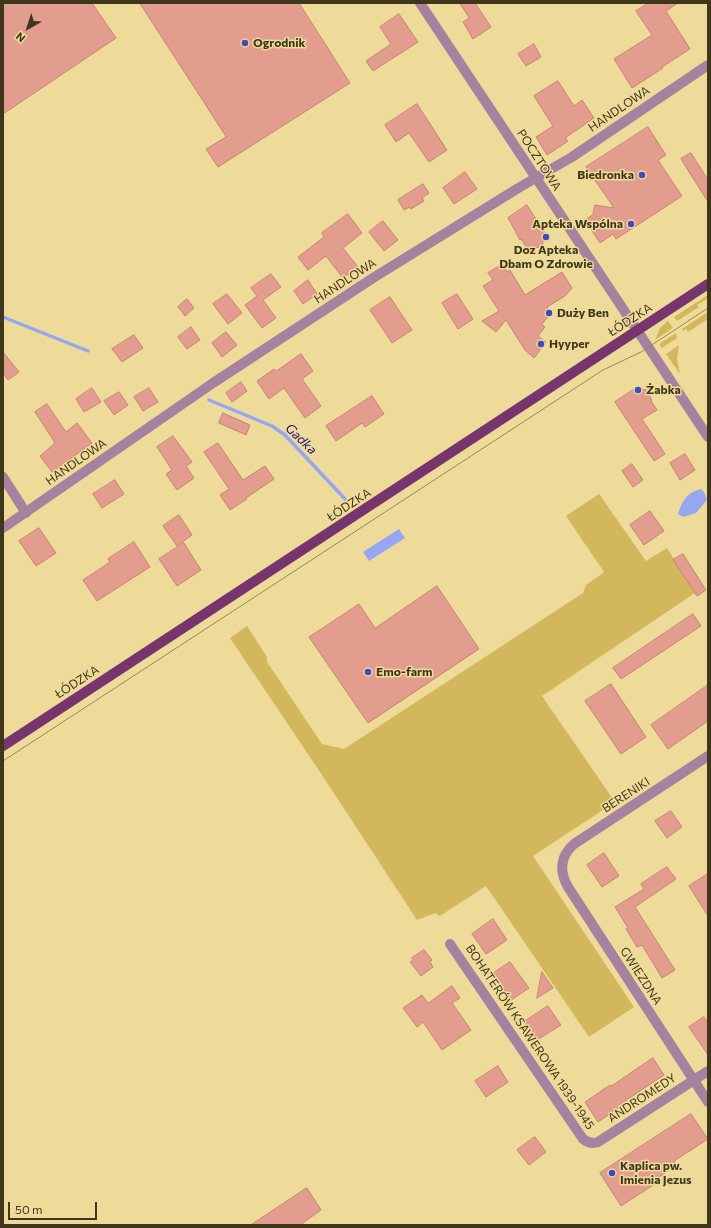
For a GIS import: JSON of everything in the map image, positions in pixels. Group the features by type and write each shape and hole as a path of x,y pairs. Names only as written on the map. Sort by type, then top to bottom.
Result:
{"main road":[{"name":"ŁÓDZKA","path":"3,746 708,284"}],"street":[{"name":"POCZTOWA","path":"420,3 708,437"},
{"name":"HANDLOWA","path":"3,528 239,366 373,278 572,156 708,65"},
{"path":"3,477 26,513"},
{"name":"BERENIKI","path":"563,860 566,852 574,844 708,756"},
{"name":"GWIEZDNA","path":"563,860 562,873 568,887 708,1102"},
{"name":"BOHATERÓW KSAWEROWA 1939-1945","path":"450,944 583,1139 590,1144"},
{"name":"ANDROMEDY","path":"590,1144 598,1142 708,1071"}],"shaded area":[{"path":"708,295 708,300 707,299 697,305 699,307 677,321 674,317"},
{"path":"708,312 708,319 688,332 686,329 683,331 682,329"},
{"path":"668,321 673,328 655,340 660,328"},
{"path":"676,333 677,338 662,348 659,344"},
{"path":"679,345 677,359 680,374 666,354"},
{"path":"599,494 646,561 667,548 695,593 542,696 615,802 533,856 634,1007 589,1037 486,886 440,916 435,913 417,920 230,638 247,626 267,657 267,662 322,744 344,749 583,593 586,585 604,572 566,516"}],"water":[{"path":"701,489 707,500 696,513 683,517 678,514 681,505 686,498 692,492"},
{"path":"399,529 405,538 369,561 363,552"}],"building":[{"path":"3,3 92,3 116,38 3,114"},
{"name":"Ogrodnik","path":"140,3 299,3 350,83 218,167 206,149 226,137"},
{"path":"460,3 475,3 491,27 473,39 463,22 469,18"},
{"path":"649,3 678,3 666,11 690,49 632,88 614,59 652,35 636,11"},
{"path":"399,14 418,42 373,71 366,61 391,44 380,27"},
{"path":"534,44 541,57 526,66 518,54"},
{"path":"558,81 574,106 582,100 594,118 565,138 568,141 547,155 536,137 553,126 534,96"},
{"path":"417,104 447,150 429,162 409,133 396,142 385,125"},
{"name":"Biedronka","path":"648,127 666,155 658,160 682,196 616,239 613,234 600,243 585,220 594,214 595,205 614,208 586,167"},
{"path":"691,153 708,180 708,202 681,159"},
{"path":"465,172 477,189 454,204 443,188"},
{"path":"423,184 429,193 422,198 424,201 411,209 410,207 404,210 398,200"},
{"path":"527,205 548,238 543,241 542,248 535,247 529,251 521,239 520,240 508,218"},
{"path":"348,214 362,233 343,248 358,267 343,278 326,256 308,270 298,257 324,237 322,233"},
{"path":"383,221 398,240 384,251 369,232"},
{"path":"503,264 507,272 510,270 525,295 562,272 572,288 565,296 547,307 552,312 542,324 545,327 538,336 546,342 534,358 525,350 506,320 496,332 482,321 499,311 483,286 493,280 488,273"},
{"path":"271,274 281,287 263,300 276,318 262,328 245,305 257,296 251,288"},
{"path":"308,280 317,294 303,304 294,291"},
{"path":"227,294 242,313 228,324 213,304"},
{"path":"457,294 473,319 458,329 442,303"},
{"path":"390,297 412,330 392,343 370,310"},
{"path":"187,299 194,308 185,316 178,307"},
{"path":"191,327 200,340 187,349 178,337"},
{"path":"226,332 237,345 222,357 212,343"},
{"path":"134,335 143,348 122,362 112,349"},
{"path":"3,352 19,372 8,380 3,373"},
{"path":"301,354 313,371 302,379 321,406 305,418 284,388 269,399 257,381 274,369 276,371"},
{"path":"241,382 247,391 232,402 226,393"},
{"path":"92,388 101,402 84,412 76,399"},
{"path":"149,388 158,402 143,411 134,397"},
{"path":"636,388 646,390 657,410 642,419 665,454 654,461 615,402"},
{"path":"119,392 128,405 114,415 104,401"},
{"path":"372,396 384,414 365,427 362,423 336,441 326,426"},
{"path":"47,404 66,432 77,423 92,443 52,472 40,456 55,443 35,412"},
{"path":"223,413 250,425 246,435 219,423"},
{"path":"173,436 192,462 186,466 194,478 177,490 166,474 172,470 157,447"},
{"path":"218,443 243,480 265,466 274,479 230,510 220,495 229,489 204,452"},
{"path":"685,454 695,470 680,480 670,463"},
{"path":"632,464 643,480 633,487 622,471"},
{"path":"115,480 124,494 102,508 93,494"},
{"path":"650,511 664,531 644,545 630,525"},
{"path":"179,515 192,535 177,546 163,526"},
{"path":"39,528 56,553 36,566 19,541"},
{"path":"134,542 150,567 97,601 83,580 110,562 108,559"},
{"path":"184,543 201,570 177,586 159,559"},
{"path":"683,554 706,590 697,596 673,560"},
{"path":"437,586 479,649 368,723 309,637 359,604 375,628"},
{"path":"693,614 701,626 621,679 613,668"},
{"path":"611,684 646,737 621,754 585,701"},
{"path":"708,685 708,721 668,749 651,725"},
{"path":"671,811 682,827 667,838 655,821"},
{"path":"604,853 619,876 602,887 587,865"},
{"path":"667,867 676,879 635,907 675,970 662,978 642,945 637,947 626,929 628,928 615,907 644,889 641,884"},
{"path":"708,874 708,916 689,886"},
{"path":"493,919 507,940 486,954 472,934"},
{"path":"424,950 432,960 430,962 433,967 421,976 410,962 413,960 412,958"},
{"path":"510,962 529,988 510,1001 491,975"},
{"path":"542,972 553,988 537,998"},
{"path":"452,986 460,998 452,1003 471,1030 442,1050 423,1022 417,1027 403,1008 422,995 428,1003"},
{"path":"548,1006 561,1025 537,1040 524,1022"},
{"path":"704,1017 708,1023 708,1055 689,1027"},
{"path":"653,1058 664,1075 622,1103 623,1105 598,1122 585,1102"},
{"path":"498,1066 508,1082 486,1097 475,1081"},
{"path":"691,1114 708,1139 674,1161 677,1165 659,1177 661,1180 621,1206 600,1173"},
{"path":"535,1137 546,1152 529,1165 517,1150"},
{"path":"307,1188 321,1210 300,1225 251,1225"}],"waterway":[{"name":"Gadka","path":"3,317 88,351"},
{"name":"Gadka","path":"209,400 272,426 285,435 345,499"}],"tram line":[{"path":"3,761 603,370 641,352 708,308"}],"place":[{"name":"Ogrodnik","path":"245,43"},
{"name":"Biedronka","path":"642,175"},
{"name":"Apteka Wspólna","path":"631,224"},
{"name":"Doz Apteka Dbam O Zdrowie","path":"546,237"},
{"name":"Duży Ben","path":"549,313"},
{"name":"Hyyper","path":"541,344"},
{"name":"Żabka","path":"638,390"},
{"name":"Emo-farm","path":"368,672"},
{"name":"Kaplica pw. Imienia Jezus","path":"612,1173"}]}
